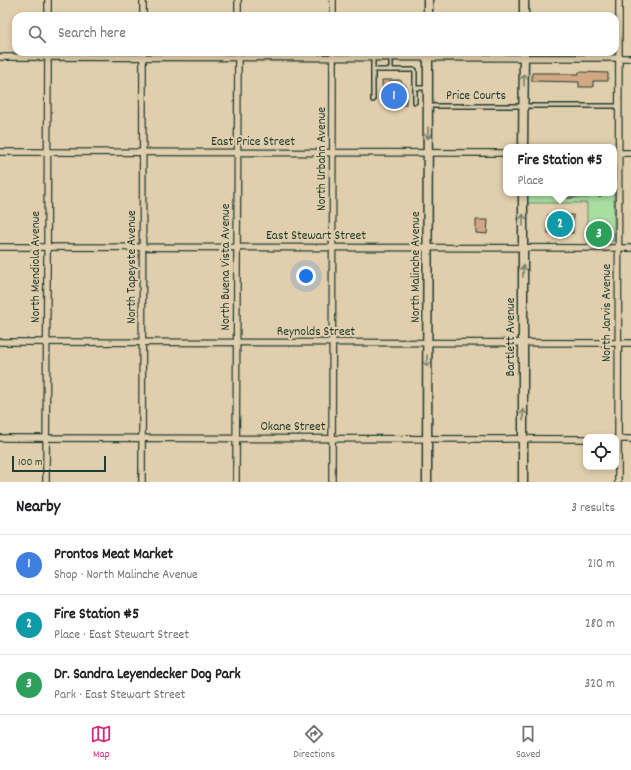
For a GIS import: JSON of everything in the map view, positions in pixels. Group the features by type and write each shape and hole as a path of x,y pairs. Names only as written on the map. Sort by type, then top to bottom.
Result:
{"main road":[{"path":"428,0 428,12"},
{"path":"524,0 524,12"},
{"name":"North Malinche Avenue","path":"427,482 428,56"},
{"path":"523,144 524,56"},
{"name":"Bartlett Avenue","path":"523,196 523,482"}],"street":[{"path":"48,0 48,12"},
{"path":"143,0 143,12"},
{"path":"238,0 238,12"},
{"path":"333,0 333,12"},
{"name":"North Jarvis Avenue","path":"617,144 619,106 619,0"},
{"path":"0,57 24,56"},
{"name":"North Mendiola Avenue","path":"46,482 48,56"},
{"name":"North Tapeyste Avenue","path":"142,482 143,56"},
{"name":"North Buena Vista Avenue","path":"236,482 238,56"},
{"name":"North Urbahn Avenue","path":"332,482 333,56"},
{"path":"346,56 373,58 416,56"},
{"path":"556,56 631,58"},
{"name":"East Price Street","path":"0,152 503,153"},
{"path":"617,153 631,153"},
{"name":"North Jarvis Avenue","path":"617,196 617,434"},
{"name":"East Stewart Street","path":"0,247 631,248"},
{"name":"Reynolds Street","path":"0,342 631,343"},
{"name":"Okane Street","path":"0,438 583,439"},
{"path":"619,439 631,439"},
{"name":"North Jarvis Avenue","path":"618,470 618,482"}],"lane":[{"path":"373,58 373,100"},
{"path":"391,58 391,70"},
{"path":"373,70 415,70 415,102"},
{"path":"415,88 428,88"},
{"name":"Price Courts","path":"428,106 619,106"}],"green space":[{"path":"527,196 589,198 589,196 614,196 614,241 587,240 587,203 527,203"}],"building":[{"path":"579,72 608,73 608,81 593,81 593,87 579,87 579,82 532,81 532,73 579,74"},
{"path":"382,80 400,80 406,86 406,105 383,105"},
{"path":"560,196 577,196 569,198"},
{"path":"548,215 573,215 573,233 548,233"},
{"path":"476,220 488,220 487,234 476,233"}],"place":[{"name":"Prontos Meat Market","path":"394,96"},
{"name":"Fire Station #5","path":"560,224"},
{"name":"Dr. Sandra Leyendecker Dog Park","path":"599,234"}]}
